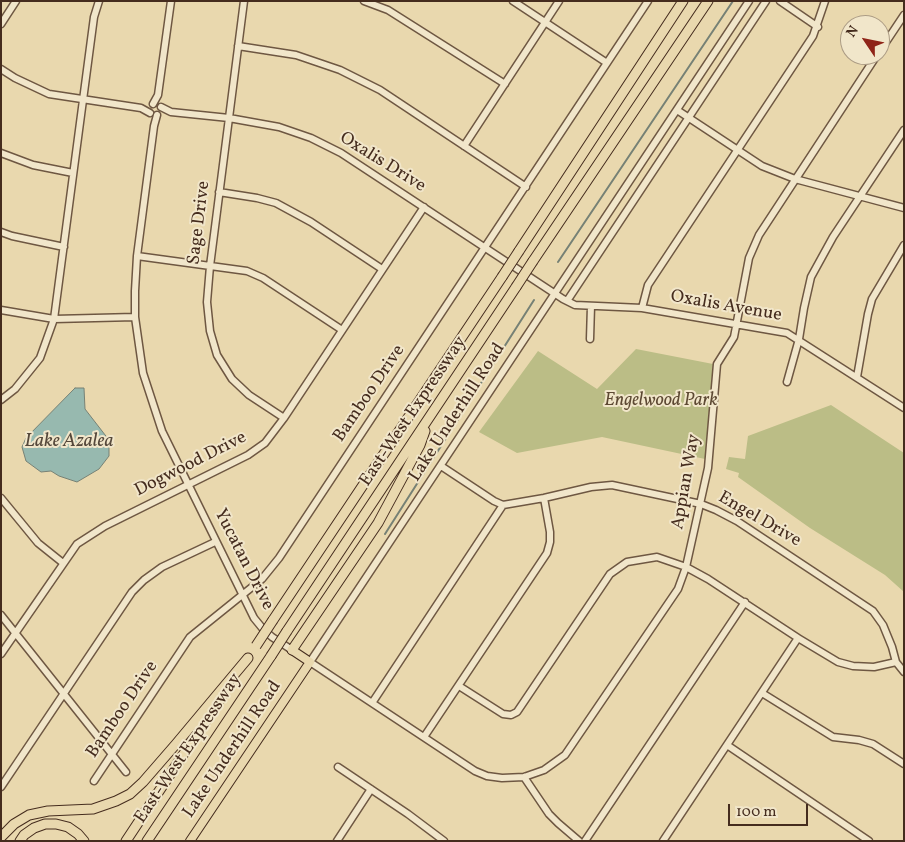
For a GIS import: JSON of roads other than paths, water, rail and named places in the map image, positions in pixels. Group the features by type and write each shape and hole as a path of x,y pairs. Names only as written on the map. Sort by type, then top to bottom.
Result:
{"highway":[{"name":"East-West Expressway","path":"126,841 502,277 683,1"},
{"name":"East-West Expressway","path":"147,841 708,1"},
{"path":"292,650 378,523 420,444 433,412"},
{"path":"1,837 14,824 29,815 93,808 116,802 130,794 176,744 248,658"},
{"path":"20,841 24,835 34,828 45,824 68,827 84,841"}],"main road":[{"name":"Yucatan Drive","path":"292,650 310,662"},
{"name":"Lake Underhill Road","path":"190,841 310,662"}],"street":[{"path":"1,24 16,1"},
{"path":"1,400 15,389 40,358 54,319 94,17 98,1"},
{"name":"Yucatan Drive","path":"171,1 137,256 135,318 142,373 162,431 254,618 263,629 292,650"},
{"name":"Sage Drive","path":"244,1 219,192 207,302 210,331 217,355 232,379 284,418"},
{"path":"364,1 388,10 505,84"},
{"path":"513,1 606,63"},
{"path":"464,146 559,1"},
{"name":"Bamboo Drive","path":"94,782 190,637 243,596 262,579 279,558 648,1"},
{"name":"Lake Underhill Road","path":"310,662 442,466 749,1"},
{"path":"567,302 766,1"},
{"path":"780,1 818,27"},
{"path":"642,308 648,284 813,36 818,27 826,1"},
{"path":"890,35 904,15"},
{"path":"238,46 296,55 340,70 380,90 526,187"},
{"name":"Appian Way","path":"524,777 544,770 564,755 574,744 678,588 686,567 708,468 717,364 734,337 749,258 759,235 870,65"},
{"path":"1,68 15,78 49,94 155,110"},
{"name":"Oxalis Drive","path":"155,110 229,118 279,127 311,138 341,153 555,294"},
{"path":"677,110 762,166 795,179 904,208"},
{"path":"787,382 799,339 811,277 829,243 904,130"},
{"path":"1,153 33,165 73,173"},
{"path":"219,192 276,203 311,222 382,268"},
{"name":"Dogwood Drive","path":"1,654 77,544 105,526 248,455 265,443 284,418 424,207"},
{"path":"1,232 64,247"},
{"path":"857,377 872,299 904,245"},
{"path":"137,256 247,271 263,278 342,330"},
{"name":"Oxalis Avenue","path":"555,294 576,306 642,308 787,333 904,408"},
{"path":"590,339 591,306"},
{"path":"1,310 54,319 135,318"},
{"path":"372,703 503,505 442,466"},
{"name":"Engel Drive","path":"503,505 591,487 612,485 700,504 737,521 873,611 883,625 896,662 904,672"},
{"path":"1,498 38,543 63,563"},
{"path":"424,738 547,554 550,532 544,498"},
{"path":"1,787 132,592 144,580 162,567 215,542"},
{"path":"459,686 503,714 511,715 518,712 610,574 627,562 657,557 686,567 708,579 838,662 874,668 896,662"},
{"path":"585,841 746,602"},
{"path":"1,615 126,772"},
{"path":"663,841 798,638"},
{"name":"Yucatan Drive","path":"310,662 460,762 481,773 502,778 524,777"},
{"path":"762,693 833,737 874,744 904,764"},
{"path":"727,745 870,841"},
{"path":"338,767 444,841"},
{"path":"524,777 549,814 579,841"},
{"path":"337,841 371,789"}],"water":[{"name":"Lake Azalea","path":"75,388 84,388 85,409 109,440 109,456 99,469 77,482 51,471 41,472 26,461 22,447 26,438"}],"waterway":[{"path":"558,262 733,1"},
{"path":"385,534 534,300"}],"park label":[{"name":"Engelwood Park","path":"661,402"}]}
